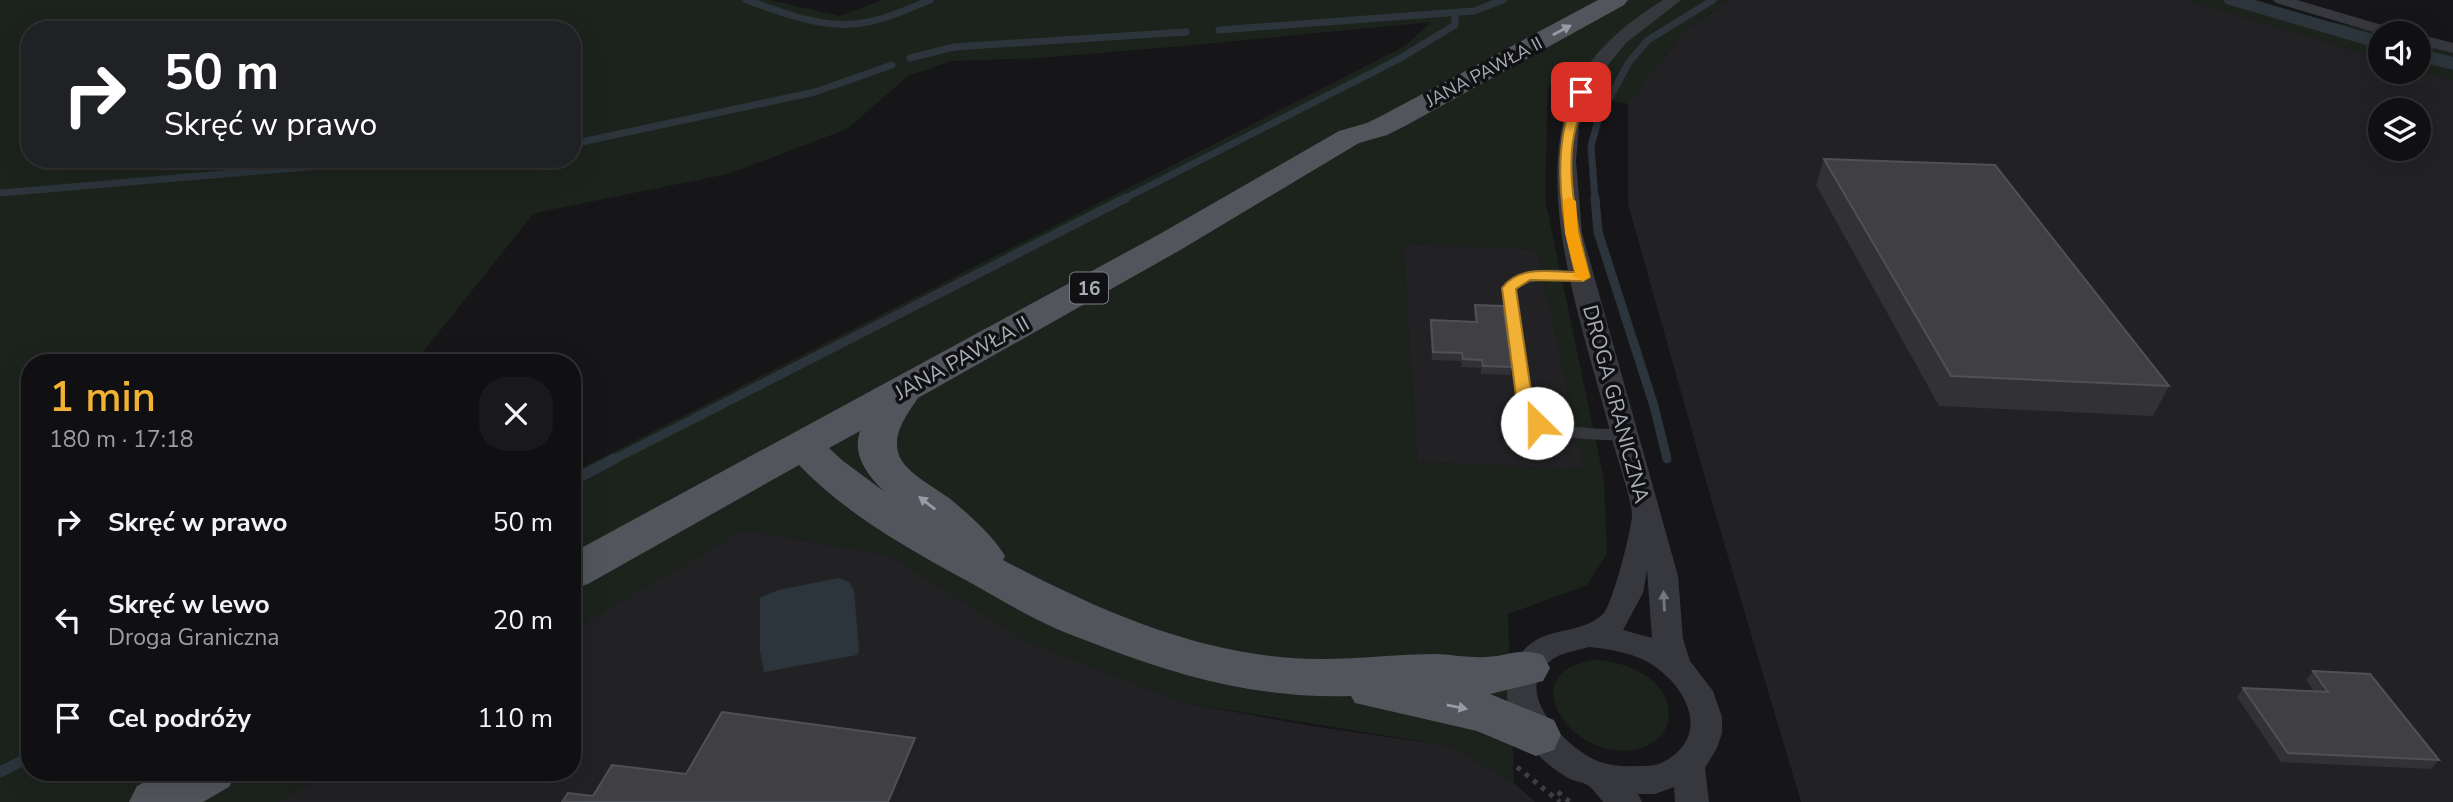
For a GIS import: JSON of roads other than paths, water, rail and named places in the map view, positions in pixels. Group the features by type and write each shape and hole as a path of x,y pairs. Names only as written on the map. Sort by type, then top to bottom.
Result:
{"main road":[{"name":"JANA PAWŁA II","path":"1349,137 1373,113 1574,0"},
{"name":"JANA PAWŁA II","path":"581,568 903,392 1170,242 1349,137 1377,129 1395,120 1616,0"},
{"path":"903,392 883,423 877,439 877,452 883,462 1011,584"},
{"path":"803,446 828,471 909,530 1062,612 1164,651 1229,667 1318,678 1486,713 1536,735"},
{"path":"1318,678 1437,673 1486,676 1526,668"},
{"path":"156,802 194,781"}],"street":[{"name":"DROGA GRANICZNA","path":"1673,0 1636,25 1608,50 1581,92 1568,137 1568,179 1571,233 1645,516 1662,568 1665,639 1677,666"},
{"path":"2281,0 2368,26"},
{"path":"2431,42 2453,48"},
{"name":"DROGA GRANICZNA","path":"1589,636 1615,621 1628,593 1645,516"},
{"path":"1589,636 1620,639 1650,650 1677,666 1694,686 1705,706 1708,728 1702,748 1688,765 1672,775 1650,781 1627,782 1602,778 1554,753 1536,735 1523,712 1520,688 1526,668 1537,655 1551,645 1589,636"},
{"path":"1688,765 1692,802"},
{"path":"1602,778 1625,802"}],"lane":[{"path":"1583,277 1528,276 1516,280 1509,288 1526,412 1537,423 1556,431 1624,435"}],"waterway":[{"path":"746,0 806,19 837,24 876,20 930,0"},
{"path":"1219,30 1474,11 1503,0"},
{"path":"1595,200 1591,146 1599,117 1629,62 1648,40 1713,0"},
{"path":"2233,0 2368,39"},
{"path":"1122,200 1397,60 1455,25 1455,13"},
{"path":"910,58 954,47 1186,32"},
{"path":"2431,58 2453,64"},
{"path":"581,142 815,92 892,65"},
{"path":"0,193 295,168"},
{"path":"611,461 1126,198"},
{"path":"1595,198 1598,232 1654,406 1667,459"},
{"path":"581,476 614,459"},
{"path":"0,772 21,762"}]}
